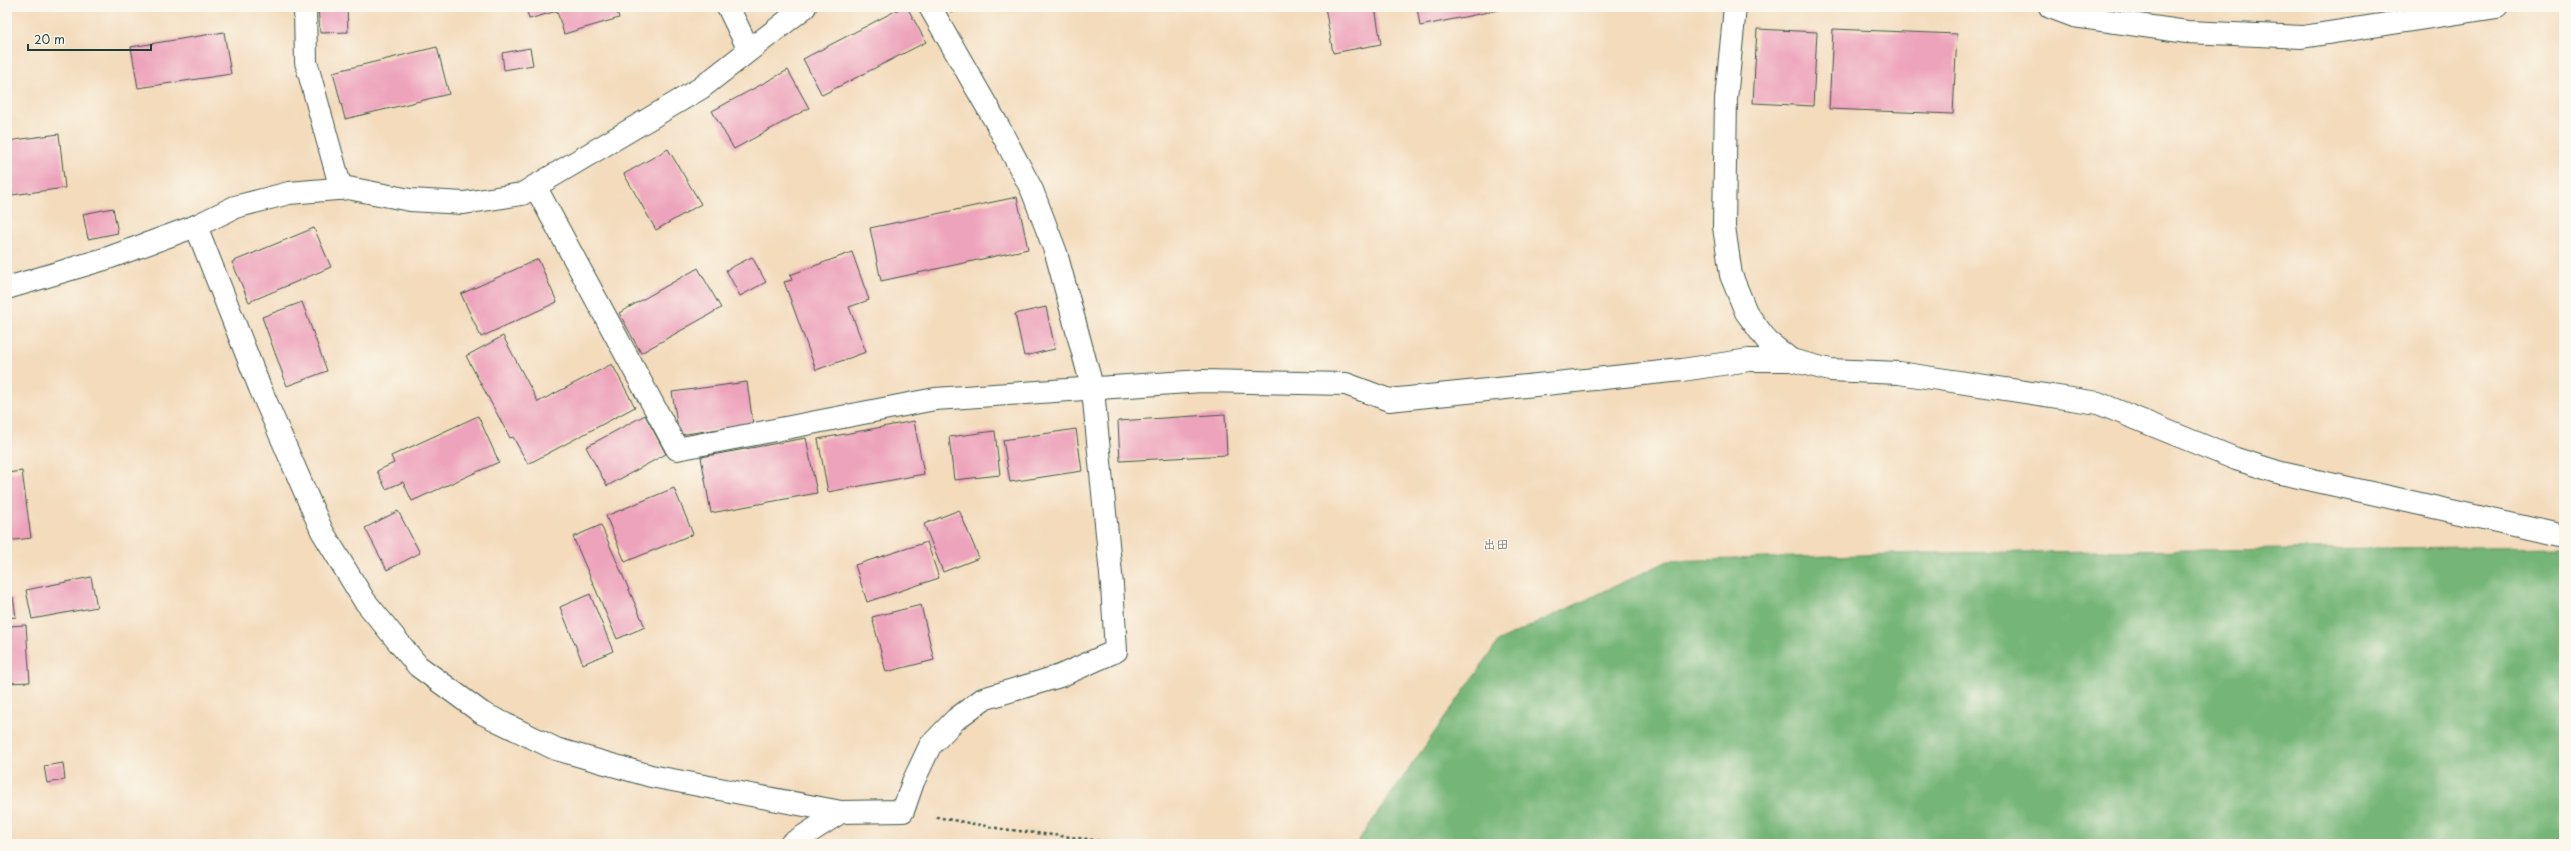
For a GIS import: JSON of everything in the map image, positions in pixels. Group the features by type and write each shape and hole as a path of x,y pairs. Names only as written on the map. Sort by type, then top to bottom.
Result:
{"street":[{"path":"305,7 306,62 341,189"},
{"path":"728,7 749,50"},
{"path":"7,288 108,258 196,226 236,207 289,193 341,189 410,200 464,203 522,194 701,88 805,7"},
{"path":"196,226 260,388 322,531 364,600 418,666 482,713 556,749 650,776 841,812 903,811 913,782 930,746 956,719 983,699 1060,676 1116,651 1112,585 1092,390 1056,252 1032,190 990,110 930,7"},
{"path":"1735,7 1725,123 1724,227 1731,275 1746,312 1768,342 1791,360"},
{"path":"2050,7 2074,16 2187,32 2302,37 2497,7"},
{"path":"536,186 677,449 935,399 1092,390 1202,381 1346,384 1389,400 1682,370 1749,360 1791,360 1830,370 1899,373 2098,403 2236,459 2281,473 2564,536"},
{"path":"791,844 841,812"}],"path":[{"path":"903,811 1002,829 1129,844"}],"green space":[{"path":"2564,546 2564,844 1356,844 1499,641 1668,561 1925,553"}],"building":[{"path":"318,7 347,7 348,32 320,33"},
{"path":"526,7 616,7 619,18 564,34 557,11 529,19"},
{"path":"903,7 907,7 926,42 822,95 803,59"},
{"path":"949,7 965,7 951,13"},
{"path":"1325,7 1375,7 1381,44 1333,53"},
{"path":"1417,7 1508,7 1508,8 1420,26"},
{"path":"1757,29 1817,32 1813,106 1753,103"},
{"path":"1833,29 1957,34 1953,114 1829,109"},
{"path":"224,32 231,74 138,88 131,47"},
{"path":"437,47 449,94 345,119 333,72"},
{"path":"530,48 533,65 504,70 502,53"},
{"path":"788,70 809,108 734,149 712,111"},
{"path":"59,134 65,188 12,195 7,141"},
{"path":"668,149 701,204 656,230 624,174"},
{"path":"1017,197 1028,249 881,281 870,228"},
{"path":"113,208 118,233 88,239 83,214"},
{"path":"314,228 331,267 249,302 232,262"},
{"path":"852,252 869,300 849,307 866,352 816,370 784,282 792,280 790,275"},
{"path":"752,257 766,282 740,296 726,270"},
{"path":"538,259 557,302 481,337 461,294"},
{"path":"698,268 721,308 641,353 619,313"},
{"path":"302,302 327,371 287,386 262,317"},
{"path":"1046,307 1055,349 1024,356 1015,314"},
{"path":"503,336 538,402 612,364 635,407 528,464 513,437 510,438 466,356"},
{"path":"747,382 753,424 679,435 672,392"},
{"path":"1225,414 1227,455 1120,461 1118,421"},
{"path":"645,415 666,454 607,486 586,447"},
{"path":"478,416 499,462 412,501 403,482 386,489 377,471 394,463 391,456"},
{"path":"914,421 924,474 828,492 818,439"},
{"path":"1076,429 1082,471 1010,482 1003,440"},
{"path":"995,431 1000,475 954,480 949,437"},
{"path":"806,438 817,493 711,513 701,457"},
{"path":"22,471 31,538 7,541 7,473"},
{"path":"674,488 693,534 625,562 606,516"},
{"path":"959,510 979,558 943,572 924,524"},
{"path":"398,511 420,553 387,570 365,528"},
{"path":"601,525 645,627 617,639 573,537"},
{"path":"927,542 939,578 867,602 855,565"},
{"path":"91,577 97,607 32,619 26,590"},
{"path":"590,594 613,651 583,664 560,607"},
{"path":"13,597 16,617 7,618 7,598"},
{"path":"921,605 934,660 886,672 872,617"},
{"path":"26,625 30,682 7,683 7,626"},
{"path":"63,763 65,780 47,783 44,766"}],"district":[{"name":"出田","path":"1496,543"}]}
